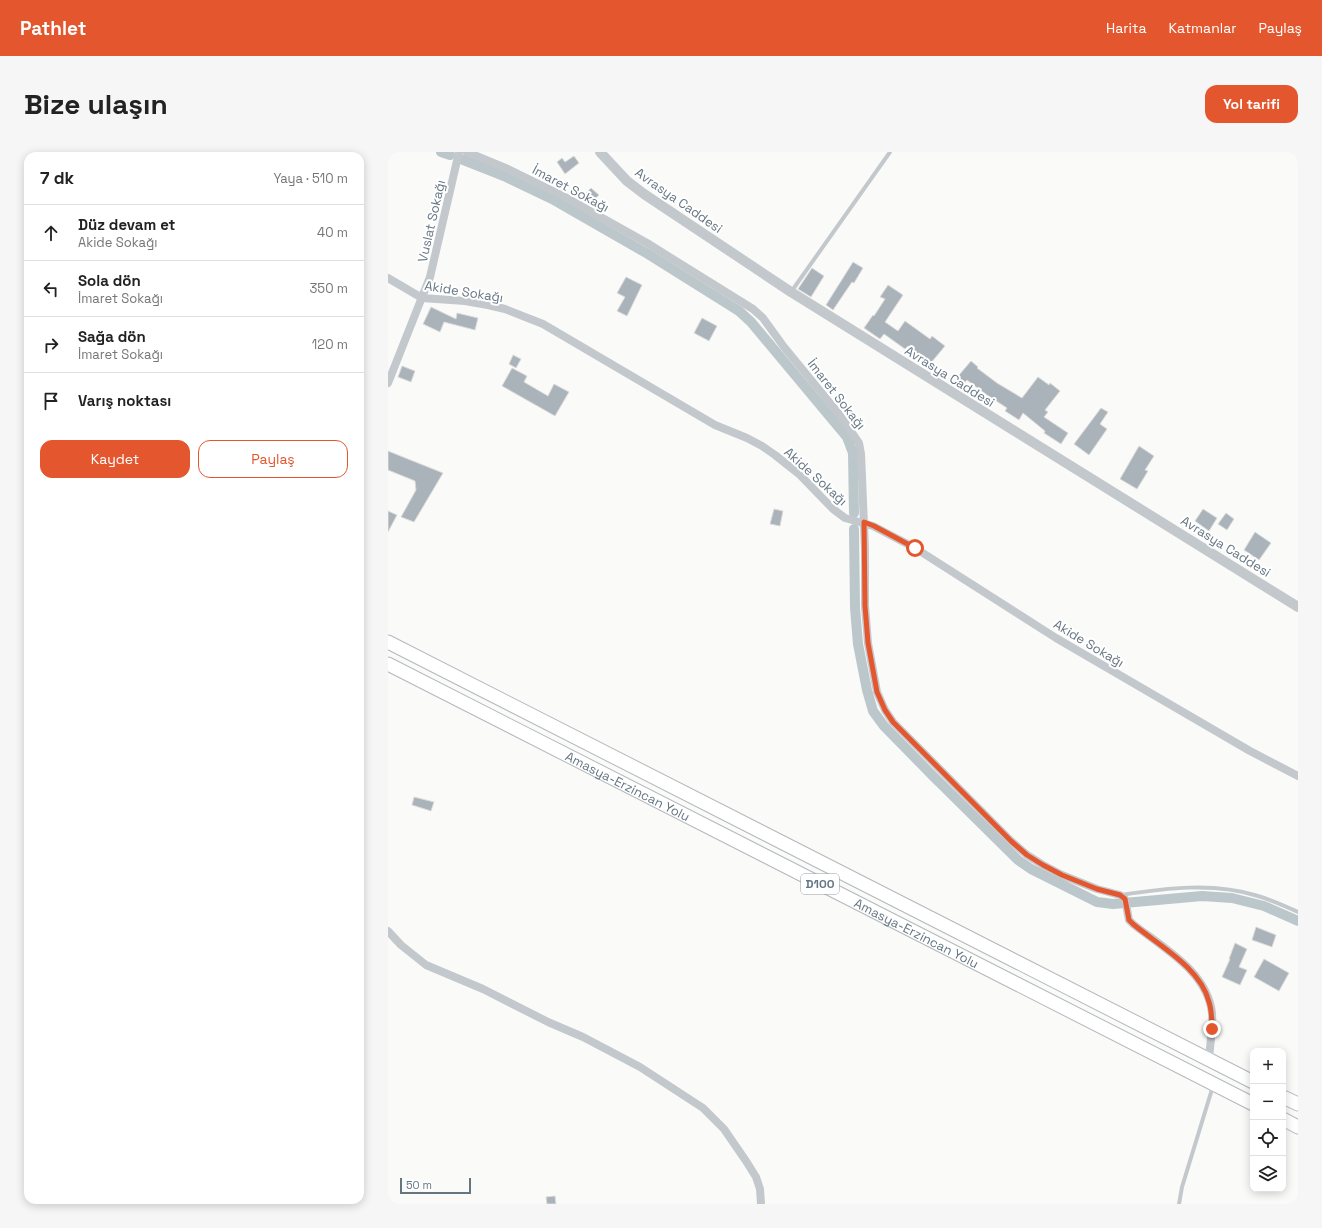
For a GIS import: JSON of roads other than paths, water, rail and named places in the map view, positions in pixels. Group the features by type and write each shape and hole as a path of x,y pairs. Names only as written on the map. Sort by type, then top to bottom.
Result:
{"highway":[{"name":"Amasya-Erzincan Yolu","path":"388,642 1250,1080"},
{"name":"Amasya-Erzincan Yolu","path":"388,664 1250,1102"},
{"path":"1286,1098 1298,1104"},
{"path":"1285,1120 1298,1127"}],"street":[{"name":"Vuslat Sokağı","path":"388,383 422,298 435,258 459,152"},
{"name":"İmaret Sokağı","path":"467,152 508,169 565,197 647,243 753,309 762,318 839,414 859,443 861,454 864,522 865,606 868,643 877,692 889,716 893,722 982,812 1027,855 1043,865 1081,883 1122,897"},
{"name":"Avrasya Caddesi","path":"600,152 627,181 644,194 791,292 1298,607"},
{"name":"Akide Sokağı","path":"388,278 422,298 465,301 488,305 505,309 543,324 715,425 762,446 799,474 833,509 845,518 874,526 915,548 1056,638 1250,751 1298,776"},
{"path":"1122,897 1129,920 1182,962 1194,974 1203,987 1209,1000 1212,1014 1209,1059"},
{"path":"388,931 400,945 426,965 483,989 640,1067 703,1108 724,1129 756,1177 760,1189 762,1204"}],"lane":[{"path":"791,292 890,152"},
{"path":"1122,897 1162,889 1207,887 1219,888 1258,896 1298,912"},
{"path":"1179,1204 1182,1187 1213,1084"}],"waterway":[{"path":"441,152 450,155"},
{"path":"461,159 504,176 552,199 648,254 739,311 751,322 847,437 853,453 854,513"},
{"path":"854,529 855,608 858,644 867,690 873,711 884,726 1018,860 1031,869 1097,902 1113,904 1202,896 1232,898 1264,906 1298,921"}]}
